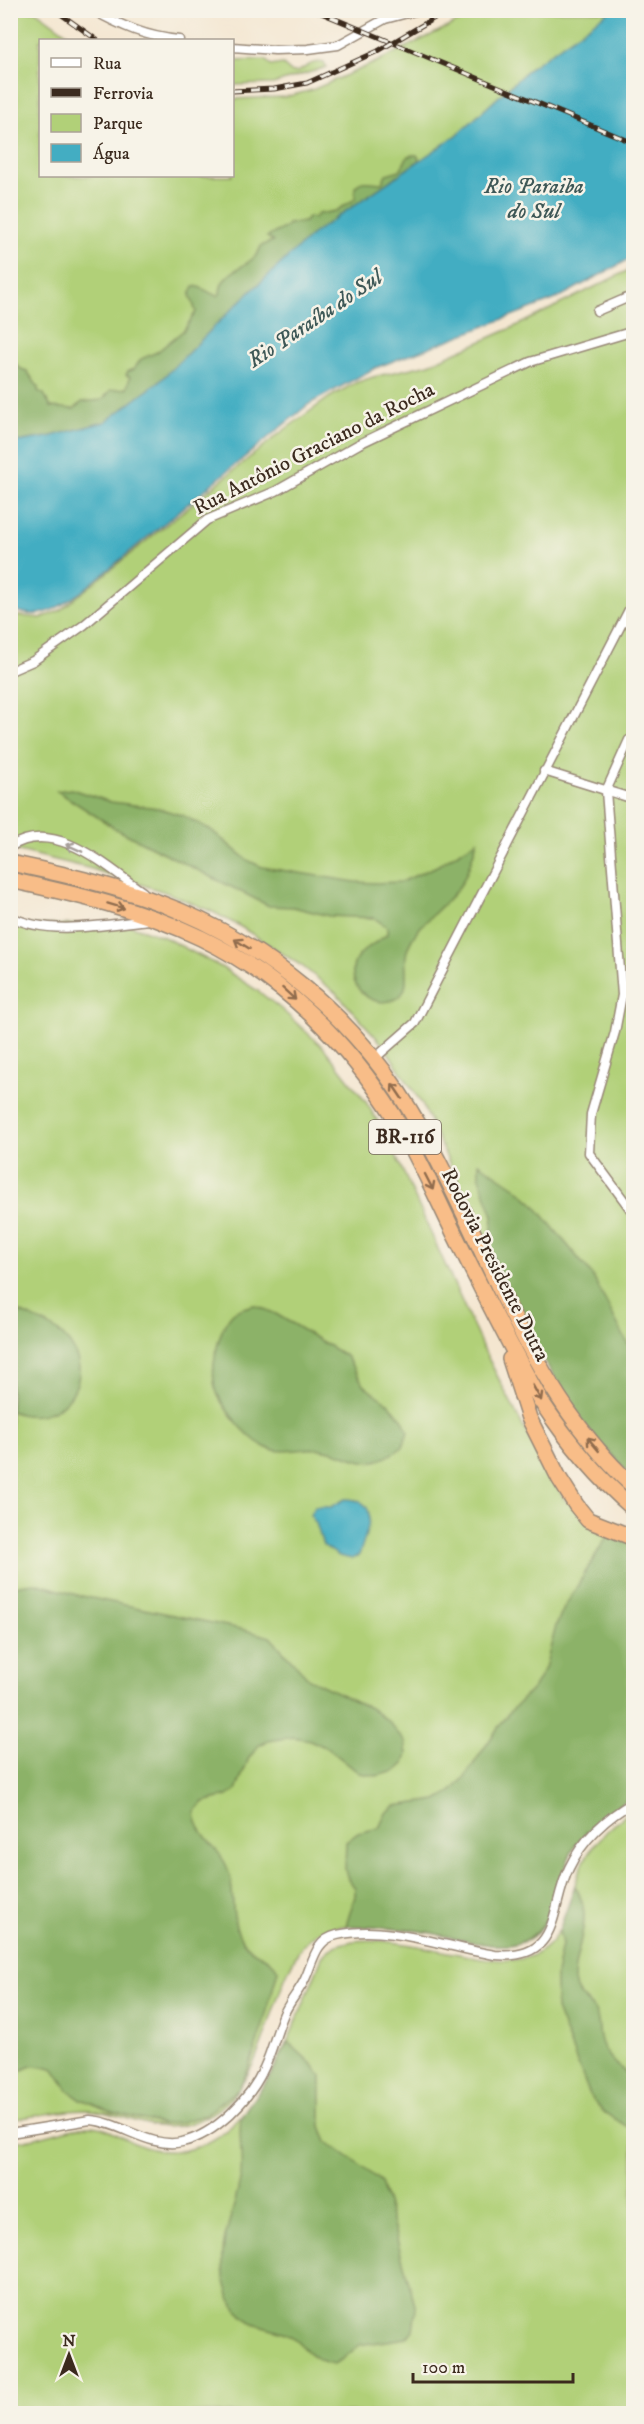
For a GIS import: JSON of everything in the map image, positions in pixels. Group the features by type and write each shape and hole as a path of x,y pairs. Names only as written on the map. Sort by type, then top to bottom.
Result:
{"highway":[{"name":"Rodovia Presidente Dutra","path":"10,863 119,889 181,911 272,962 329,1010 374,1059 400,1094 425,1138 529,1349 552,1389 591,1442 633,1487"},
{"name":"Rodovia Presidente Dutra","path":"10,880 117,906 201,938 282,988 320,1023 360,1067 395,1119 499,1324 541,1401 561,1432 600,1477 633,1509"},
{"path":"499,1324 529,1418 564,1487 588,1520 633,1538"}],"street":[{"path":"93,10 132,31 167,39"},
{"path":"234,47 275,50 338,45 386,19 419,10"},
{"path":"597,311 633,295"},
{"name":"Rua Antônio Graciano da Rocha","path":"10,671 33,661 84,624 187,534 207,520 276,491 359,444 530,362 633,331"},
{"path":"374,1059 415,1023 633,600"},
{"path":"633,738 629,740 606,791 622,995 615,1032 591,1114 589,1154 633,1214"},
{"path":"544,771 633,799"},
{"path":"10,847 29,837 43,837 76,847 158,903"},
{"path":"10,916 33,925 54,927 156,920"},
{"path":"10,2133 102,2120 152,2140 169,2143 180,2143 204,2133 232,2112 256,2083 264,2068 284,2013 303,1983 319,1946 326,1939 346,1934 381,1934 495,1955 509,1956 528,1951 541,1943 549,1932 568,1870 576,1855 605,1822 633,1802"}],"green space":[{"path":"11,11 36,11 75,39 39,39 39,177 234,177 234,99 285,97 312,90 372,64 480,11 611,11 531,67 457,135 314,233 160,381 11,443"},
{"path":"266,60 271,66 282,64 291,72 297,72 316,62 324,63 327,67 273,84 234,85 234,61"},
{"path":"417,155 420,160 314,233 231,310 160,381 105,422 48,437 11,443 10,358 21,369 27,371 38,387 38,391 44,394 51,407 74,409 82,402 102,400 111,390 127,388 130,377 126,375 128,371 134,369 141,359 157,352 184,330 196,312 190,295 194,286 217,296 231,273 252,259 261,246 273,241 267,237 288,224 305,222 308,217 314,218 318,214 336,211 355,199 355,187 358,184 382,183 386,174 400,170 408,156"},
{"path":"633,268 633,1478 529,1337 422,1104 384,1046 337,994 302,966 213,912 165,892 92,869 11,849 11,615 41,618 59,611 280,433 330,397 355,383 429,364 514,327"},
{"path":"71,789 111,802 158,808 184,816 211,830 247,860 262,867 355,882 401,882 437,866 477,841 469,869 461,884 411,941 407,951 406,983 402,994 397,998 380,1002 364,995 358,989 353,973 354,964 359,955 387,934 387,927 374,918 329,916 293,907 269,906 116,829 57,791"},
{"path":"10,920 24,925 126,924 164,937 221,967 258,991 324,1048 366,1102 387,1136 482,1346 534,1448 565,1500 633,1542 633,1795 599,1821 577,1844 566,1864 551,1913 545,1923 527,1940 502,1945 476,1943 418,1931 357,1926 336,1927 317,1933 303,1946 293,1961 244,2081 230,2099 211,2114 175,2127 149,2125 100,2111 87,2110 58,2112 11,2120"},
{"path":"479,1163 515,1187 533,1203 592,1275 633,1354 633,1478 586,1427 529,1337 490,1249 493,1216 479,1177"},
{"path":"254,1305 276,1314 346,1356 364,1385 388,1403 403,1420 408,1431 403,1447 381,1460 364,1461 319,1449 278,1451 263,1446 249,1435 222,1403 215,1387 214,1369 220,1337 228,1319 238,1310"},
{"path":"10,1307 57,1331 74,1351 79,1367 77,1382 71,1396 60,1407 46,1414 29,1415 11,1411"},
{"path":"609,1533 633,1542 633,1795 597,1822 578,1842 570,1856 546,1919 537,1931 525,1940 508,1945 488,1945 427,1932 346,1926 355,1896 355,1888 345,1870 346,1842 358,1833 379,1828 386,1813 395,1806 437,1800 451,1792 464,1778 506,1716 535,1686 545,1668 556,1626 564,1608"},
{"path":"35,1583 77,1595 270,1637 309,1679 370,1708 389,1722 405,1742 407,1754 404,1764 396,1771 376,1776 359,1773 329,1749 310,1740 293,1737 268,1741 259,1745 249,1758 236,1790 227,1796 203,1802 195,1812 203,1834 227,1867 232,1885 233,1912 241,1938 250,1949 270,1961 278,1970 263,2025 248,2070 239,2088 205,2115 177,2123 162,2124 110,2111 77,2097 68,2090 54,2069 49,2067 31,2066 11,2075 10,1589"},
{"path":"633,1809 633,2413 11,2413 10,2142 93,2126 105,2129 134,2143 159,2150 174,2151 203,2145 228,2129 250,2105 286,2045 322,1957 337,1945 359,1940 385,1941 499,1960 520,1959 537,1953 549,1944 558,1931 588,1854 609,1829"},
{"path":"575,1886 584,1911 584,1922 575,1967 575,1985 596,2013 605,2050 633,2080 633,2130 605,2113 592,2100 556,2009 556,1974 562,1944 559,1931"},
{"path":"288,2042 313,2065 321,2076 321,2126 327,2142 381,2182 416,2308 413,2330 407,2338 359,2345 334,2364 316,2358 285,2333 255,2324 245,2318 232,2302 225,2281 223,2252 241,2174 241,2119 245,2110 272,2074"}],"water":[{"name":"Rio Paraiba do Sul","path":"611,10 633,11 633,257 556,299 375,368 309,404 81,592 56,608 40,614 22,613 11,609 11,443 48,437 105,422 160,381 231,310 314,233 457,135 531,67"},
{"path":"345,1499 357,1500 364,1504 369,1518 366,1536 359,1555 352,1559 339,1556 323,1545 316,1523 310,1515 314,1507 331,1507"}],"railway":[{"path":"55,10 96,39"},
{"path":"314,10 634,143"},
{"path":"234,91 274,89 307,83 378,51 448,10"}],"water label":[{"name":"Rio Paraíba do Sul","path":"315,319"}]}
